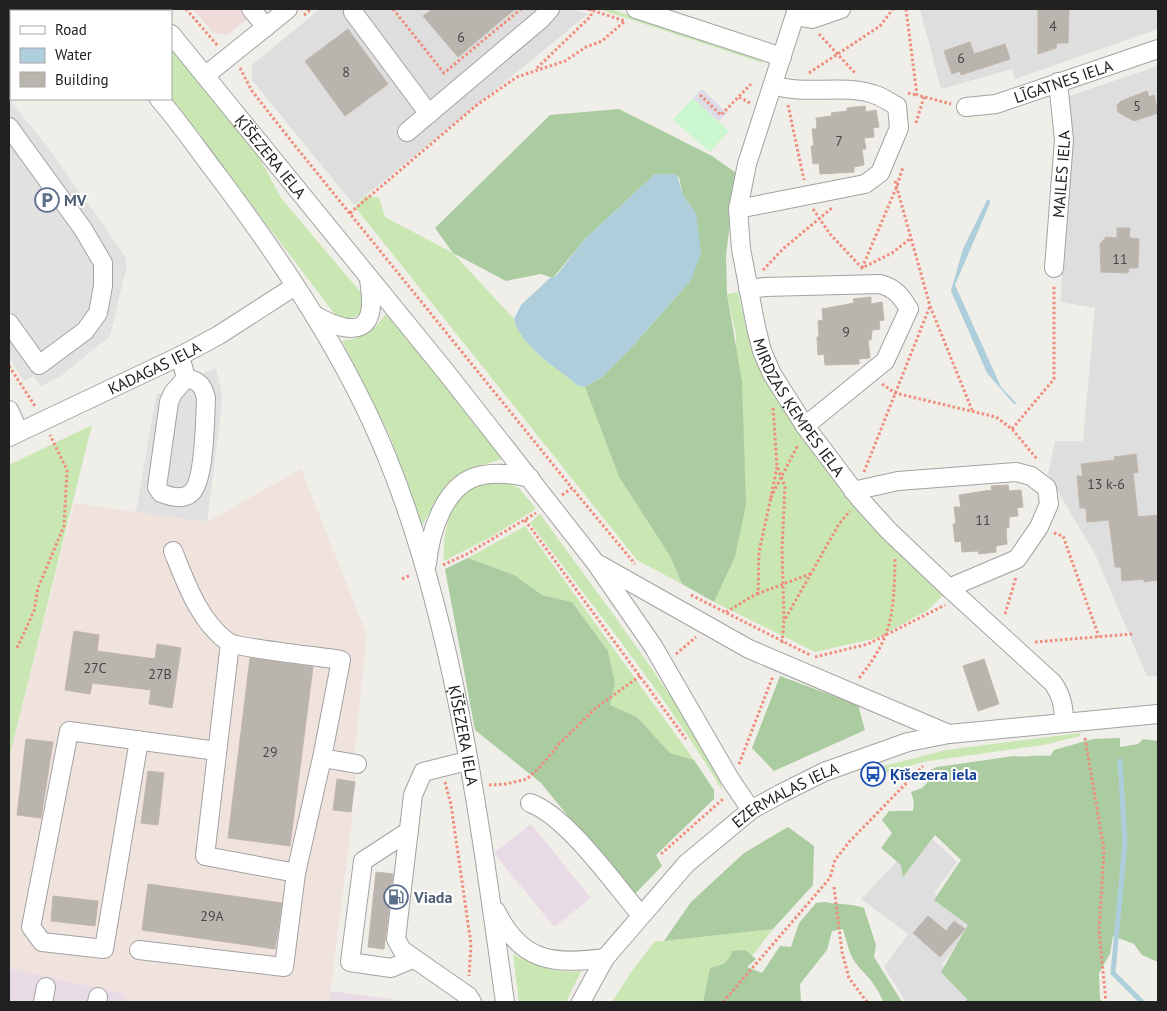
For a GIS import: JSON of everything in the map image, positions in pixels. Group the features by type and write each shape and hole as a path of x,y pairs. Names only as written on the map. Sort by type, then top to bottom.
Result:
{"street":[{"path":"251,9 266,27"},
{"path":"206,75 288,9"},
{"path":"407,132 541,19 550,9"},
{"path":"801,15 841,9"},
{"path":"353,12 430,114"},
{"path":"630,15 782,57"},
{"name":"MIRDZAS ĶEMPES IELA","path":"801,15 782,57 781,88 747,164 738,209 741,249 762,351 772,374 805,426 856,495 949,588 1053,683 1060,692 1064,707 1064,723"},
{"name":"ĶĪŠEZERA IELA","path":"172,35 530,478 595,562 664,663 724,785 750,810"},
{"name":"LĪGATNES IELA","path":"966,108 996,104 1158,49"},
{"name":"MAILES IELA","path":"1054,268 1064,140 1058,82"},
{"path":"738,209 865,184 880,173 899,128 897,106 877,95 865,92 781,88"},
{"name":"ĶĪŠEZERA IELA","path":"159,100 248,216 314,315 363,404 387,457 426,571 452,676 491,901 505,1002"},
{"path":"9,126 82,229 103,263 103,286 98,313 85,331 39,365 9,323"},
{"path":"314,315 329,323 347,328 356,328 366,322 372,303 369,278"},
{"path":"748,289 765,286 880,284 891,287 902,297 909,309 885,361 805,426"},
{"name":"KADAGAS IELA","path":"14,435 180,356 295,286"},
{"path":"180,356 186,378"},
{"path":"186,378 196,380 204,387 206,398 200,479 192,493 184,497 170,496 161,493 157,487 169,402 172,393 186,378"},
{"path":"9,410 14,435"},
{"path":"856,495 898,481 1016,472 1031,476 1047,488 1049,504 1039,527 1017,559 1006,566 949,588"},
{"name":"ĶĪŠEZERA IELA","path":"426,571 429,545 438,518 452,496 466,483 482,475 494,474 510,474 530,478"},
{"path":"139,950 284,968 296,873 322,758 341,660 230,643 208,623 185,582 173,551"},
{"name":"ĶĪŠEZERA IELA","path":"595,562 709,628 778,661 949,734"},
{"path":"230,643 205,856 296,873"},
{"name":"EZERMALAS IELA","path":"581,1002 605,958 686,864 750,810 824,772 908,742 949,734 1158,714"},
{"path":"139,740 104,949 42,942 31,927 69,730 217,751"},
{"path":"322,758 357,764"},
{"path":"467,761 423,772 413,795 396,939 402,950 413,959 470,999"},
{"path":"530,803 541,807 572,835 641,915"},
{"path":"409,831 362,861 350,962 391,968 413,959"},
{"name":"ĶĪŠEZERA IELA","path":"491,901 503,926 518,943 534,954 551,961 579,962 605,958"}],"path":[{"path":"186,9 213,43 230,56 240,67 252,91 636,565"},
{"path":"393,9 444,73 520,9"},
{"path":"781,88 838,55 880,26 893,9"},
{"path":"906,9 917,95"},
{"path":"533,72 591,16 591,10"},
{"path":"350,213 478,104 517,77 565,61 586,46 602,41 630,15"},
{"path":"801,15 860,79"},
{"path":"700,96 721,115 751,84"},
{"path":"900,91 966,108"},
{"path":"738,97 756,106"},
{"path":"886,158 897,186 930,306 972,410"},
{"path":"868,284 862,268 897,186"},
{"path":"762,271 784,248 840,201 847,188"},
{"path":"1012,429 1054,379 1054,268"},
{"path":"863,475 930,306"},
{"path":"9,366 37,409"},
{"path":"869,375 895,394 996,417 1012,429 1037,460"},
{"path":"757,594 759,552 777,466 773,402"},
{"path":"771,497 782,478 805,426"},
{"path":"17,648 34,612 38,588 64,526 67,470 59,450 48,433"},
{"path":"661,854 723,799 724,785 741,761 778,661 784,621 782,548 785,487 777,466"},
{"path":"559,497 572,488"},
{"path":"784,621 856,495"},
{"path":"444,564 467,554 538,511"},
{"path":"525,520 688,743"},
{"path":"1039,527 1063,536 1099,637"},
{"path":"858,679 877,656 887,635 894,595 896,537"},
{"path":"1005,614 1016,583 1017,559"},
{"path":"726,612 757,594 810,574"},
{"path":"815,657 868,644 887,635 945,605 949,588"},
{"path":"682,591 823,661"},
{"path":"664,663 709,628"},
{"path":"1036,642 1132,634"},
{"path":"850,674 863,681"},
{"path":"470,779 491,786 527,778 542,765 558,744 597,707 640,676"},
{"path":"1085,738 1104,850 1099,931 1106,1002"},
{"path":"723,1002 830,878 835,860 850,841 923,766"},
{"path":"442,767 451,805 471,944 470,999"},
{"path":"723,799 724,785"},
{"path":"834,887 842,952 849,978 867,1002"}],"shaded area":[{"path":"193,9 260,9 227,35 213,33"},
{"path":"320,9 570,9 588,14 354,205 252,80 252,65"},
{"path":"920,9 1158,9 1158,29 1015,79 1012,69 941,89"},
{"path":"1158,66 1158,676 1147,676 1095,554 1048,475 1055,441 1083,441 1095,308 1061,302 1069,96"},
{"path":"702,89 727,113 719,121 693,98"},
{"name":"MV","path":"9,99 46,145 125,256 127,265 110,336 61,376 41,386 33,376 24,381 9,357"},
{"path":"216,368 222,395 221,413 207,522 136,512 156,395"},
{"path":"301,469 367,635 355,749 357,764 351,812 353,812 329,1002 125,1002 126,994 9,968 9,758 74,503 207,522"},
{"path":"531,824 591,898 554,927 494,853"},
{"path":"925,832 957,862 934,893 975,919 942,965 976,992 969,1002 906,1002 884,967 908,934 861,899"},
{"path":"9,968 126,994 125,1002 9,1002"},
{"path":"330,991 413,1002 329,1002"}],"green space":[{"path":"95,9 135,10 96,10"},
{"path":"599,9 610,9 756,55 763,63"},
{"path":"172,49 258,155 281,198 362,294 364,302 361,314 345,320 337,317 172,100"},
{"path":"693,98 729,131 710,152 673,120"},
{"path":"619,109 712,156 736,173 726,256 727,294 742,382 746,504 735,557 714,602 682,584 670,556 619,477 585,387 602,377 630,349 691,280 696,213 683,196 679,177 655,174 585,239 553,278 541,274 506,281 453,253 435,228 550,115"},
{"path":"365,196 379,198 385,217 453,253 514,319 517,329 531,347 579,386 585,387 619,477 670,556 682,584 637,560 355,207"},
{"path":"738,292 746,328 758,363 773,394 802,437 854,506 943,595 928,610 877,638 815,652 714,602 735,557 736,335 727,294"},
{"path":"385,315 388,315 502,455 503,459 473,469 454,481 438,499 422,525 389,434 342,341 367,333"},
{"path":"92,425 9,758 9,465"},
{"path":"505,482 519,488 536,509 489,538 444,561 445,539 450,515 461,495 481,483"},
{"path":"540,514 634,643 698,738 714,764 722,790 654,687 530,523"},
{"path":"525,526 694,760 670,753 637,717 610,705 615,683 608,651 572,602 542,595 514,575 468,558"},
{"path":"468,558 514,575 542,595 572,602 608,651 615,683 610,705 637,717 670,753 694,760 714,790 714,799 656,855 662,866 633,896 541,783 475,730 445,569"},
{"path":"780,676 858,705 865,730 774,771 752,748"},
{"path":"1080,733 1080,736 1043,745 922,762 887,773 884,766 946,750"},
{"path":"1120,738 1120,747 1138,744 1143,739 1158,741 1158,962 1142,955 1134,944 1113,936 1110,954 1099,973 1100,1000 1106,1002 965,1002 967,999 941,972 968,925 934,900 961,860 935,835 903,877 901,865 881,848 892,833 882,820 889,811 913,811 914,802 911,792 922,788 930,780 930,770 937,767 1014,756 1050,756 1054,750 1093,739"},
{"path":"788,827 814,846 813,885 773,929 664,941 691,902 744,853"},
{"path":"825,902 864,908 876,945 874,957 902,1002 883,1002 876,987 852,958 843,929 832,931 827,950 800,984 801,1002 703,1002 710,968 727,961 732,951 745,950 756,959 747,967 762,973 780,946 791,947 799,923 816,903"},
{"path":"773,929 752,956 745,950 710,969 703,1002 612,1002 654,942"},
{"path":"513,954 554,970 581,971 566,1002 519,1002"}],"water":[{"path":"655,174 677,174 683,196 696,213 701,254 691,280 630,349 602,377 585,387 579,386 531,347 517,329 514,319 521,305 550,278 556,276 585,239"},
{"path":"987,200 990,200 990,203 955,285 1001,387 1017,404 1014,404 987,373 951,291 963,249"}],"building":[{"path":"433,9 515,9 458,57 423,16"},
{"path":"1038,9 1069,9 1068,43 1057,43 1056,48 1038,54"},
{"path":"348,29 388,84 345,116 305,61"},
{"path":"970,42 974,54 1005,44 1010,59 961,75 960,71 952,74 944,51"},
{"path":"1147,91 1149,97 1154,95 1158,113 1134,121 1118,112 1117,105 1121,101"},
{"path":"865,106 866,112 876,110 879,127 873,128 874,137 864,138 866,149 862,149 864,165 854,167 854,172 820,174 819,163 813,164 811,146 814,146 812,129 817,129 816,118 832,116 831,113 847,111 847,108"},
{"path":"1117,228 1130,228 1129,238 1139,239 1138,268 1129,268 1128,273 1101,272 1100,244 1106,237 1117,238"},
{"path":"871,297 871,304 882,302 884,320 879,321 880,329 872,330 871,340 868,340 870,358 859,359 859,364 825,365 824,354 818,355 817,337 819,337 818,321 823,320 822,309 854,303 853,299"},
{"path":"1136,454 1138,472 1133,473 1138,517 1158,515 1158,580 1144,582 1144,579 1122,581 1121,567 1115,567 1109,520 1087,522 1086,508 1080,508 1077,476 1083,476 1081,464 1115,460 1114,457"},
{"path":"1008,485 1009,491 1021,490 1023,507 1017,508 1018,516 1009,517 1009,528 1006,528 1007,544 996,546 996,552 979,554 978,551 962,552 961,541 955,542 953,524 956,524 954,507 961,507 959,495 992,490 991,486"},
{"path":"74,631 99,635 97,651 155,659 157,644 181,648 172,708 149,704 151,690 92,683 90,694 65,690"},
{"path":"250,658 313,667 290,846 228,838"},
{"path":"984,659 999,704 978,711 963,666"},
{"path":"26,739 53,742 41,818 17,815"},
{"path":"148,771 164,773 158,825 141,823"},
{"path":"337,779 355,782 351,812 333,810"},
{"path":"376,872 393,874 384,949 368,947"},
{"path":"148,884 282,903 275,949 142,930"},
{"path":"53,896 98,901 95,926 51,921"},
{"path":"928,916 946,931 954,921 965,929 940,957 913,933"}],"waterway":[{"path":"1120,761 1125,842 1113,973 1142,1002"}],"place":[{"name":"MV","path":"47,200"},
{"name":"Ķīšezera iela","path":"873,774"},
{"name":"Viada","path":"396,897"}]}
